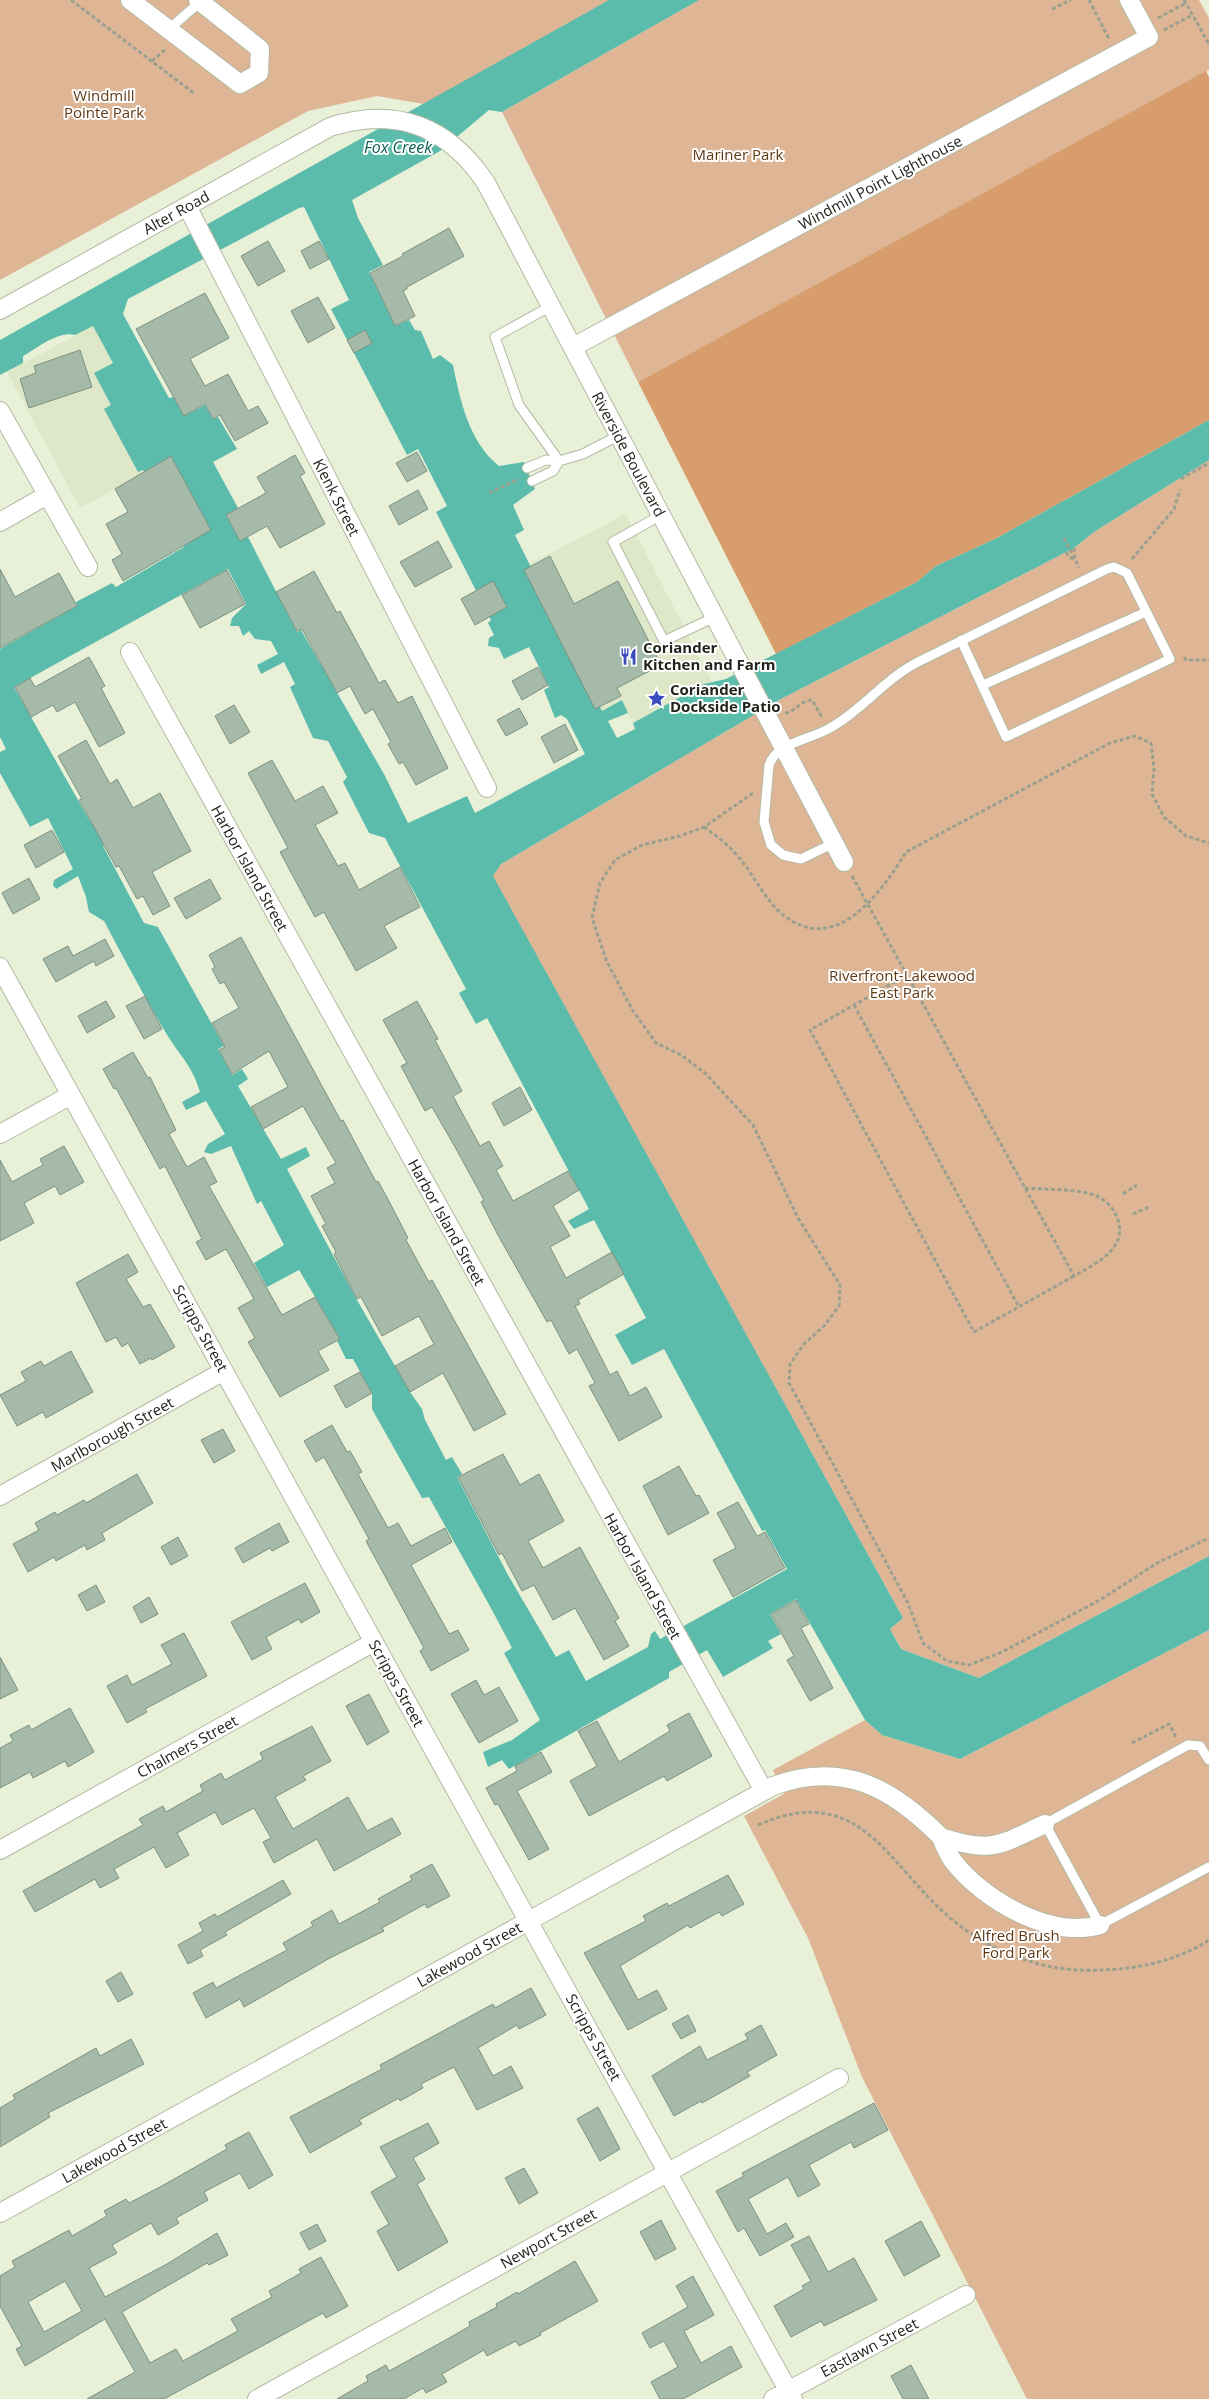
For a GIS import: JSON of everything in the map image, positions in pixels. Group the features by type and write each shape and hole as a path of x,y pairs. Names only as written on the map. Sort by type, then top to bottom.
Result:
{"street":[{"path":"130,0 172,36 240,84 259,73 260,49 199,1"},
{"path":"1128,0 1146,31"},
{"name":"Windmill Point Lighthouse","path":"573,347 1117,55 1146,31"},
{"name":"Riverside Boulevard","path":"355,120 380,118 412,123 429,130 460,150 472,162 486,183 844,862"},
{"name":"Alter Road","path":"0,310 190,213 316,134 330,127 355,120"},
{"name":"Klenk Street","path":"190,213 487,788"},
{"path":"0,410 88,568"},
{"path":"0,522 47,496"},
{"name":"Harbor Island Street","path":"130,652 764,1791"},
{"name":"Scripps Street","path":"0,967 530,1920 668,2172 785,2396"},
{"path":"0,1134 71,1095"},
{"name":"Marlborough Street","path":"0,1496 224,1372"},
{"name":"Chalmers Street","path":"0,1850 374,1642"},
{"name":"Lakewood Street","path":"0,2213 783,1782 812,1776 841,1777 858,1781 891,1795 907,1805 941,1837 952,1859 966,1875 985,1892 1010,1908 1037,1920 1059,1926 1083,1928 1100,1925"},
{"name":"Lakewood Street","path":"941,1837 967,1846 988,1847 1004,1843 1046,1824"},
{"name":"Newport Street","path":"258,2399 839,2078"},
{"name":"Eastlawn Street","path":"785,2396 966,2295"}],"lane":[{"path":"172,36 199,1"},
{"path":"551,306 495,337 519,405 559,461"},
{"path":"526,468 546,460 559,461 583,454 618,436"},
{"path":"532,480 553,471 559,461"},
{"path":"661,515 613,542 664,641 715,617"},
{"path":"834,843 801,860 790,859 771,845 765,830 768,782 772,756 783,748 830,728 845,718 904,669 961,640 1114,567 1127,573 1170,659 1006,737 961,640"},
{"path":"983,685 1146,612"},
{"path":"1209,1760 1200,1746 1188,1745 1046,1824 1100,1925 1209,1866"}],"path":[{"path":"71,0 194,94"},
{"path":"1052,9 1071,0"},
{"path":"1089,0 1117,55"},
{"path":"1146,31 1185,1 1209,44"},
{"path":"1146,31 1192,15"},
{"path":"152,61 172,36"},
{"path":"1182,479 1209,462"},
{"path":"1132,558 1174,509 1180,490"},
{"path":"1064,538 1080,569"},
{"path":"1074,548 1075,559"},
{"path":"1066,552 1069,557 1075,559"},
{"path":"1181,651 1186,660 1209,660"},
{"path":"704,827 740,859 759,886 785,917 809,928 831,928 862,911 888,882 906,852 1110,743 1135,736 1152,743 1154,769 1152,794 1164,817 1186,836 1209,842"},
{"path":"768,782 728,812 704,827 680,836 642,845 616,860 600,883 592,918 607,962 634,1011 656,1043 680,1055 705,1073 753,1125 798,1218 840,1285 839,1306 825,1326 804,1344 790,1364 790,1383 908,1603 923,1643 947,1661 969,1665 1002,1652 1100,1600 1157,1563 1209,1538"},
{"path":"844,862 1074,1276"},
{"path":"907,976 810,1030 974,1332 1103,1259 1112,1251 1119,1240 1120,1230 1115,1212 1108,1203 1092,1194 1025,1188"},
{"path":"854,1005 1019,1307"},
{"path":"1123,1194 1138,1186"},
{"path":"1133,1214 1149,1207"},
{"path":"1132,1744 1168,1724 1175,1737 1183,1733"}],"shaded area":[{"path":"1206,71 1209,77 1209,420 995,539 936,566 917,582 776,654 638,382"},
{"path":"93,326 113,363 111,405 105,408 138,472 142,470 144,474 80,508 7,372"},
{"path":"626,514 712,682 704,684 633,723 622,700 602,711 529,564"}],"green space":[{"name":"Windmill Pointe Park","path":"0,0 610,0 424,104 377,96 308,111 0,280"},
{"name":"Mariner Park","path":"699,0 1199,0 1209,18 1209,70 638,382 502,112"},
{"name":"Riverfront-Lakewood East Park","path":"1209,460 1209,1556 979,1678 901,1649 890,1629 903,1618 492,876 501,864 781,699 1074,548 1094,532"},
{"name":"Alfred Brush Ford Park","path":"1209,1630 1209,2399 1027,2399 862,2077 808,1938 744,1816 784,1794 773,1770 865,1720 882,1735 960,1759"}],"water":[{"name":"Fox Creek","path":"609,0 699,0 502,112 489,110 440,151 352,200 358,218 383,265 369,272 395,326 409,320 415,330 421,331 433,359 440,355 453,365 467,420 480,445 489,456 499,466 524,462 535,489 513,505 524,530 515,535 602,711 622,700 628,713 608,721 617,738 635,729 633,723 704,684 726,679 917,582 936,566 995,539 1209,420 1209,460 1094,532 1074,548 781,699 501,864 493,876 903,1618 890,1629 901,1649 979,1678 1209,1556 1209,1630 960,1759 882,1735 865,1720 796,1599 770,1614 781,1634 768,1641 773,1648 723,1677 707,1650 669,1672 669,1678 509,1769 502,1760 488,1767 483,1752 512,1740 540,1720 504,1653 512,1648 429,1497 422,1498 372,1409 372,1393 353,1359 346,1359 337,1341 340,1339 299,1270 267,1287 254,1263 284,1245 261,1201 257,1204 231,1146 211,1154 204,1152 208,1144 225,1134 206,1101 186,1110 182,1102 200,1092 193,1075 166,1033 104,921 89,912 86,897 78,876 56,889 53,885 54,880 73,869 48,818 30,827 0,773 0,752 6,749 0,737 0,649 77,606 76,602 112,583 116,587 184,547 143,470 138,472 104,409 111,405 94,373 113,363 93,326 75,335 69,334 55,337 23,356 23,363 0,375 0,340","holes":["304,207 349,300 331,309 407,455 418,449 447,506 436,512 491,620 488,623 494,635 489,638 488,646 499,648 504,659 529,647 549,687 544,690 555,718 561,715 567,719 585,754 475,813 467,796 408,823 384,774 301,630 297,632 248,537 240,541 226,515 238,508 213,462 237,449 218,417 213,419 205,405 184,416 174,397 169,398 123,314 128,299","228,569 246,604 232,618 230,626 239,626 243,636 249,631 255,639 271,641 278,654 257,665 261,674 284,662 295,684 290,687 313,738 328,741 347,777 343,782 369,833 385,838 466,989 459,993 476,1024 487,1018 589,1209 568,1221 574,1229 594,1220 646,1318 615,1335 632,1365 664,1349 762,1531 765,1530 787,1569 660,1639 655,1631 651,1634 648,1647 586,1681 569,1650 556,1657 508,1575 457,1477 462,1474 452,1457 446,1460 425,1420 422,1409 410,1392 357,1300 287,1169 310,1156 306,1147 281,1159 238,1086 248,1079 242,1069 232,1075 218,1049 224,1046 158,927 144,923 103,846 110,842 97,820 91,823 14,687"]}],"building":[{"path":"449,228 464,256 403,291 415,316 395,326 370,273 403,256 402,254"},
{"path":"268,241 285,271 258,286 241,256"},
{"path":"319,241 329,259 310,269 301,251"},
{"path":"205,293 229,338 190,359 205,386 228,374 248,411 258,406 268,423 235,441 220,415 213,419 205,404 184,416 136,329"},
{"path":"318,297 335,328 308,343 291,311"},
{"path":"365,330 372,343 354,353 347,340"},
{"path":"80,350 92,387 29,408 20,379 36,373 34,366"},
{"path":"417,452 427,471 407,482 396,463"},
{"path":"295,455 305,473 300,476 325,524 280,548 267,526 240,541 226,515 266,493 257,477"},
{"path":"171,456 211,530 123,581 112,560 122,554 106,524 128,512 115,489"},
{"path":"418,490 428,509 399,525 389,506"},
{"path":"438,541 452,567 415,587 400,562"},
{"path":"550,556 574,604 618,581 661,665 617,688 621,696 595,709 524,570"},
{"path":"0,569 15,597 59,573 77,606 0,648"},
{"path":"227,570 245,604 200,628 182,595"},
{"path":"314,571 337,613 340,611 379,683 385,680 398,703 412,696 448,768 416,785 403,762 399,764 388,744 391,742 373,709 365,714 350,686 337,693 302,629 297,631 276,592"},
{"path":"493,581 507,607 475,625 461,599"},
{"path":"89,657 105,686 101,688 125,733 99,747 75,702 57,712 53,705 31,717 15,687 30,678 35,687"},
{"path":"538,667 548,685 522,700 512,681"},
{"path":"234,705 250,732 230,744 215,716"},
{"path":"519,708 528,724 506,736 497,720"},
{"path":"565,724 578,750 554,763 541,737"},
{"path":"86,740 110,784 117,779 133,808 160,793 191,851 152,872 170,906 153,915 143,896 137,899 119,866 116,867 79,800 82,799 58,756"},
{"path":"272,760 295,801 323,786 338,813 315,825 338,866 345,863 359,890 400,867 420,907 384,926 397,948 356,971 324,912 315,917 280,852 288,848 248,773"},
{"path":"52,830 64,852 36,868 24,845"},
{"path":"29,878 40,899 13,914 2,893"},
{"path":"210,879 221,899 186,919 174,898"},
{"path":"241,937 341,1121 343,1120 376,1182 378,1181 390,1203 408,1238 406,1240 429,1282 432,1280 506,1414 474,1431 443,1373 410,1392 395,1366 434,1344 419,1316 382,1336 361,1297 357,1299 348,1282 334,1254 336,1252 322,1226 326,1224 311,1196 335,1183 327,1168 336,1163 303,1106 263,1129 251,1107 288,1087 269,1051 232,1074 219,1050 225,1047 212,1023 239,1008 224,982 220,984 212,969 215,967 209,955"},
{"path":"105,939 114,956 96,966 94,961 56,982 43,959 68,946 73,956"},
{"path":"145,996 162,1029 144,1039 126,1006"},
{"path":"106,1001 115,1017 87,1033 78,1016"},
{"path":"417,1001 438,1039 435,1040 462,1091 453,1096 480,1146 489,1141 503,1166 496,1170 513,1201 568,1171 579,1190 553,1206 570,1236 550,1247 566,1278 612,1252 624,1274 578,1300 580,1304 575,1306 610,1375 617,1371 630,1396 646,1387 662,1417 619,1441 589,1386 595,1383 577,1349 569,1354 551,1320 547,1322 499,1237 481,1202 484,1200 455,1147 432,1107 425,1111 401,1066 407,1063 383,1020"},
{"path":"133,1052 148,1078 150,1077 176,1130 169,1134 187,1167 204,1157 217,1182 209,1186 282,1315 315,1297 340,1339 318,1351 329,1370 280,1397 248,1342 255,1338 238,1308 254,1299 226,1249 206,1260 196,1242 202,1239 165,1166 160,1169 116,1088 114,1089 103,1069"},
{"path":"520,1087 532,1110 504,1126 492,1103"},
{"path":"64,1146 84,1182 60,1195 55,1186 24,1203 34,1223 0,1241 0,1160 12,1182 43,1165 40,1159"},
{"path":"128,1254 138,1272 126,1279 143,1307 150,1304 175,1347 152,1360 151,1358 140,1364 128,1343 122,1347 116,1337 106,1342 76,1283"},
{"path":"71,1351 93,1392 46,1418 43,1412 17,1426 0,1395 26,1381 21,1372 41,1361 44,1366"},
{"path":"360,1372 372,1393 346,1408 334,1386"},
{"path":"332,1425 347,1452 350,1451 362,1472 358,1474 388,1528 398,1523 411,1546 445,1528 452,1542 411,1565 449,1634 458,1630 469,1650 431,1671 420,1651 424,1648 366,1541 369,1539 324,1457 316,1462 304,1441"},
{"path":"223,1429 235,1451 214,1463 201,1440"},
{"path":"503,1454 520,1485 539,1474 564,1521 528,1541 543,1568 580,1547 619,1618 615,1621 629,1646 604,1660 575,1608 553,1620 534,1585 522,1591 502,1553 499,1555 458,1477"},
{"path":"679,1466 696,1496 699,1495 709,1513 668,1535 643,1486"},
{"path":"137,1474 153,1503 102,1533 105,1540 87,1550 85,1545 56,1561 54,1557 28,1572 13,1544 39,1530 35,1523 55,1512 57,1515 84,1500 86,1503"},
{"path":"738,1502 757,1536 765,1532 785,1568 733,1597 713,1560 736,1548 717,1513"},
{"path":"279,1523 289,1542 272,1551 270,1548 243,1563 235,1548"},
{"path":"178,1537 188,1556 171,1565 161,1547"},
{"path":"305,1583 320,1612 301,1623 299,1619 266,1637 272,1649 252,1660 231,1622"},
{"path":"96,1585 105,1602 87,1611 78,1595"},
{"path":"149,1597 158,1614 141,1623 133,1607"},
{"path":"796,1600 809,1624 801,1628 833,1688 810,1701 787,1660 794,1656 771,1614"},
{"path":"184,1633 207,1676 145,1709 147,1712 127,1723 107,1686 127,1675 132,1685 172,1664 161,1645"},
{"path":"0,1657 18,1690 0,1699"},
{"path":"476,1680 484,1695 499,1687 518,1721 479,1743 451,1694"},
{"path":"369,1694 389,1732 367,1745 346,1706"},
{"path":"70,1708 94,1752 68,1767 65,1761 33,1778 30,1772 0,1788 0,1748 13,1741 10,1735 29,1725 31,1730"},
{"path":"689,1713 712,1756 667,1781 664,1776 589,1816 570,1781 597,1766 578,1731 597,1721 619,1762 670,1731 667,1725"},
{"path":"312,1726 331,1761 303,1776 306,1780 275,1797 293,1829 348,1797 367,1831 392,1818 401,1834 334,1871 317,1839 274,1863 263,1842 271,1838 254,1808 222,1825 215,1812 177,1833 189,1855 166,1868 154,1847 114,1869 119,1878 100,1888 95,1879 35,1912 23,1891 143,1825 139,1819 163,1806 166,1812 203,1791 200,1785 221,1773 225,1780 263,1759 260,1753"},
{"path":"541,1752 552,1772 517,1791 549,1849 529,1860 498,1804 495,1805 486,1788 517,1771 515,1766"},
{"path":"432,1864 450,1896 427,1908 425,1904 382,1928 384,1931 330,1958 244,2007 240,1999 206,2018 193,1993 213,1982 216,1988 287,1950 283,1943 313,1926 311,1922 332,1910 339,1924 380,1902 378,1899 412,1880 410,1876"},
{"path":"728,1875 744,1904 722,1916 719,1912 690,1928 688,1925 620,1966 638,2000 657,1990 667,2009 628,2030 584,1953 646,1921 643,1916 667,1903 669,1906"},
{"path":"283,1880 291,1894 225,1932 227,1935 200,1950 203,1956 188,1964 178,1945 203,1931 199,1923 215,1914 217,1917"},
{"path":"121,1972 133,1994 118,2002 106,1981"},
{"path":"531,1988 546,2015 519,2029 517,2025 478,2048 493,2076 511,2066 523,2088 477,2110 454,2067 421,2084 423,2088 400,2101 399,2098 359,2120 362,2124 310,2153 290,2117 382,2069 380,2065 493,2004 495,2008"},
{"path":"688,2015 696,2031 681,2039 672,2024"},
{"path":"761,2025 777,2055 747,2072 750,2076 702,2103 701,2101 674,2116 652,2076 700,2046 707,2060 748,2039 745,2034"},
{"path":"131,2039 144,2064 48,2113 50,2117 0,2147 0,2108 15,2099 13,2095 96,2048 100,2056"},
{"path":"874,2103 888,2130 854,2148 851,2142 809,2165 820,2185 798,2197 788,2177 748,2199 767,2234 786,2223 794,2237 760,2256 744,2228 738,2232 716,2191 744,2176 742,2173"},
{"path":"598,2107 620,2149 600,2161 577,2119"},
{"path":"428,2123 439,2143 413,2158 425,2179 417,2184 448,2242 398,2271 377,2231 389,2224 371,2192 397,2177 380,2147"},
{"path":"249,2132 273,2175 249,2189 240,2173 204,2192 208,2200 176,2218 179,2223 158,2235 151,2223 112,2245 117,2253 89,2268 105,2297 167,2264 217,2233 228,2255 209,2265 207,2263 122,2312 150,2363 176,2349 183,2361 238,2331 231,2319 272,2297 269,2291 301,2273 299,2269 321,2257 348,2306 326,2318 323,2313 164,2399 87,2399 135,2372 105,2319 25,2366 16,2349 22,2346 0,2306 0,2276 15,2267 12,2261 69,2230 72,2236 107,2216 104,2211 126,2199 129,2203 160,2187 227,2149 225,2145","holes":["65,2281 82,2311 44,2332 28,2302"]},
{"path":"524,2168 538,2193 519,2204 505,2178"},
{"path":"661,2220 676,2249 655,2260 640,2232"},
{"path":"921,2221 940,2256 904,2276 885,2241"},
{"path":"317,2224 326,2241 309,2250 300,2233"},
{"path":"809,2236 828,2272 854,2258 877,2300 824,2326 821,2321 791,2337 774,2306 804,2289 802,2286 811,2281 791,2245"},
{"path":"575,2261 598,2301 540,2333 541,2335 519,2346 516,2341 487,2356 484,2350 442,2374 447,2382 426,2393 423,2388 404,2399 337,2399 368,2381 366,2376 386,2365 389,2371 444,2341 470,2326 469,2322 497,2307 496,2304 517,2292 518,2294"},
{"path":"693,2276 714,2315 684,2331 701,2363 731,2346 742,2367 683,2399 660,2399 651,2382 678,2367 664,2341 650,2348 642,2333 688,2307 676,2286"},
{"path":"911,2365 929,2399 903,2399 891,2376"}],"place":[{"name":"Coriander Kitchen and Farm","path":"629,656"},
{"name":"Coriander Dockside Patio","path":"656,698"}]}
